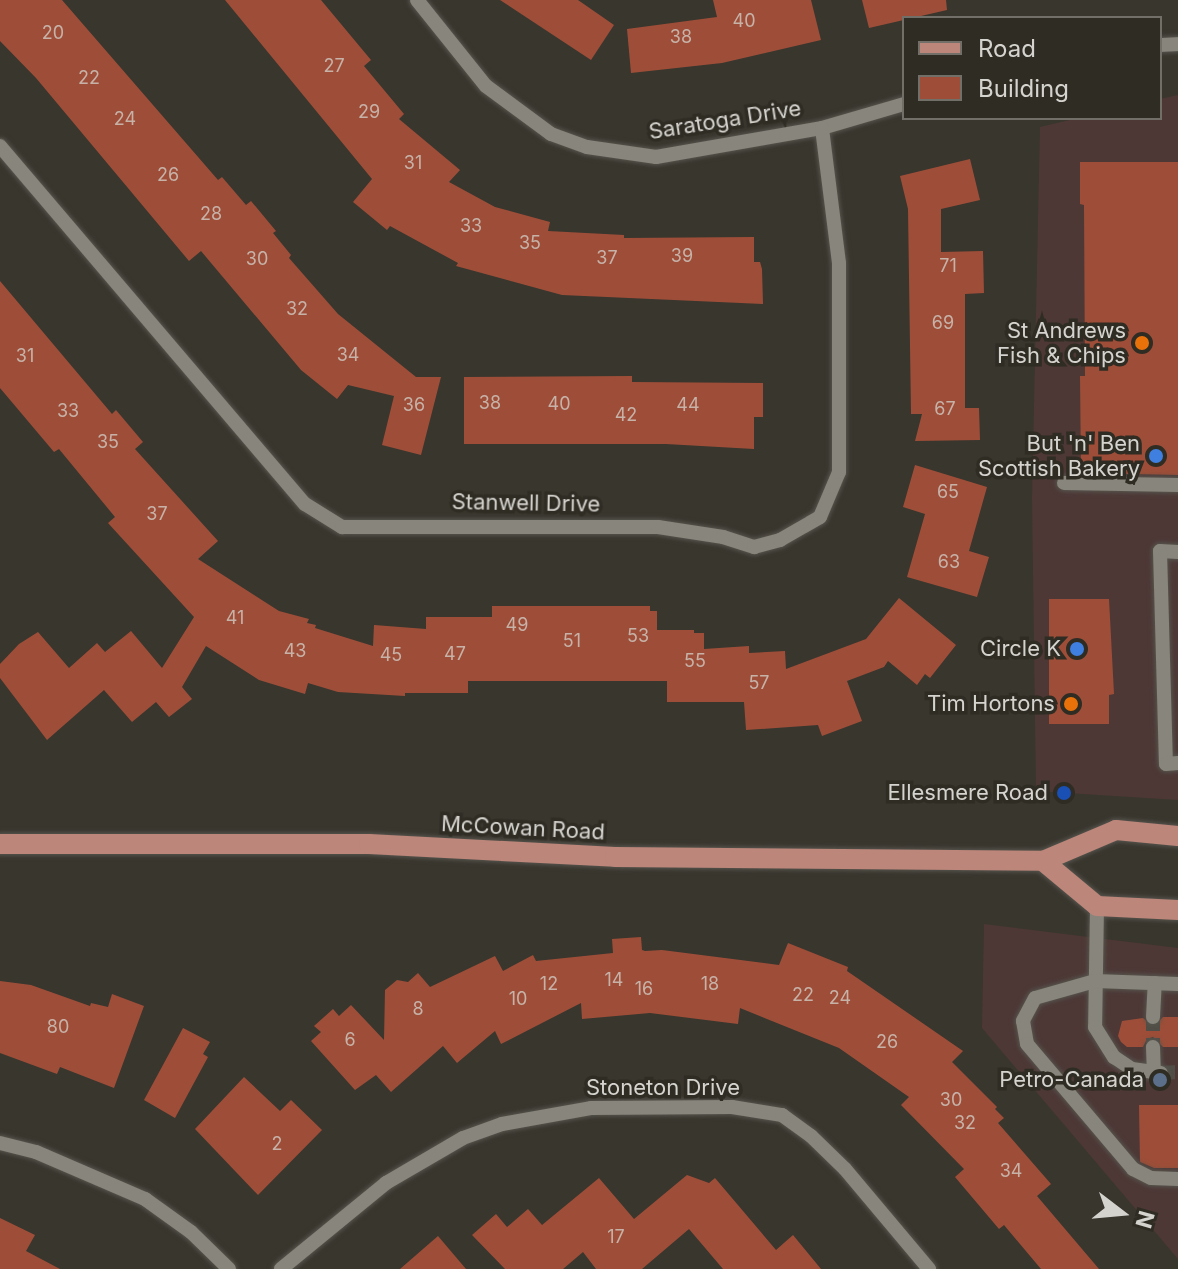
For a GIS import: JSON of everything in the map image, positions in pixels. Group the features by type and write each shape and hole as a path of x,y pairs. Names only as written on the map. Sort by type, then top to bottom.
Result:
{"main road":[{"name":"McCowan Road","path":"0,844 369,844 615,857 1043,861 1116,830 1178,836"},
{"path":"1043,861 1097,906 1178,910"}],"street":[{"name":"Saratoga Drive","path":"417,0 486,86 551,134 587,147 656,157 822,128 902,105"},
{"name":"Stanwell Drive","path":"0,146 305,504 342,527 658,527 723,537 754,547 780,540 820,517 839,472 839,263 822,128"},
{"path":"1064,483 1178,485"},
{"path":"1178,552 1160,551 1161,607 1170,651 1171,686 1166,764 1178,763"},
{"path":"1161,607 1178,606"},
{"path":"1097,906 1095,1027 1114,1057 1132,1069 1158,1072 1153,1047"},
{"path":"1178,984 1095,981 1035,998 1023,1021 1027,1044 1071,1101 1133,1169 1151,1178 1178,1179"},
{"path":"1153,1017 1155,983"},
{"name":"Stoneton Drive","path":"281,1269 386,1183 463,1138 502,1124 591,1108 717,1107 782,1115 811,1136 845,1169 929,1269"},
{"path":"0,1143 36,1152 145,1199 191,1232 229,1269"}],"shaded area":[{"path":"1178,95 1178,800 1036,791 1032,498 1040,127 1070,120 1162,120 1162,99"},
{"path":"984,924 1178,948 1178,1259 982,1028"}],"building":[{"path":"0,0 62,0 218,180 222,177 246,205 251,201 276,231 273,233 291,255 289,258 338,314 416,377 441,377 421,455 382,445 394,396 348,385 337,399 301,370 201,251 189,261 36,78 0,41"},
{"path":"225,0 321,0 371,60 364,66 404,114 399,119 460,170 449,182 495,207 550,222 548,231 624,235 624,238 754,237 754,262 760,262 762,269 763,304 562,295 456,266 458,263 390,226 387,230 353,202 372,179"},
{"path":"500,0 578,0 614,25 591,60"},
{"path":"713,0 811,0 821,40 722,63 631,73 627,29 717,17"},
{"path":"862,0 946,0 947,10 921,16 902,16 902,20 869,28"},
{"path":"970,159 980,200 941,209 941,252 983,251 984,293 965,294 965,408 979,408 980,440 915,441 922,414 911,414 908,209 900,176"},
{"path":"1080,162 1178,162 1178,475 1081,473 1080,376 1085,376 1084,205 1080,204"},
{"path":"0,281 112,414 116,410 143,442 135,449 218,541 198,559 279,611 309,619 307,623 316,625 315,628 373,646 374,625 426,629 426,617 492,617 492,606 650,606 650,611 657,611 657,630 704,633 704,649 749,646 749,653 785,651 786,669 866,639 899,598 956,645 930,678 925,674 917,685 888,661 884,667 847,681 862,721 822,736 818,725 746,730 744,702 667,702 667,681 468,681 468,693 405,693 405,696 338,692 308,683 305,694 259,680 206,646 182,687 192,699 169,717 156,702 132,722 104,690 47,740 0,678 0,664 19,644 38,632 69,668 97,643 105,652 131,631 162,668 194,617 108,523 115,517 59,449 54,452 0,388"},
{"path":"632,376 632,382 763,383 763,417 754,417 754,449 666,444 464,444 464,377"},
{"path":"915,465 987,487 969,551 989,557 977,597 907,577 925,514 903,507"},
{"path":"1049,599 1109,599 1114,694 1109,695 1109,724 1049,724"},
{"path":"641,937 642,950 645,951 662,950 779,965 788,943 848,967 847,971 963,1051 952,1062 997,1107 995,1109 1004,1118 998,1123 1051,1184 1037,1196 1099,1269 1041,1269 1004,1225 999,1229 955,1177 964,1169 901,1105 909,1097 839,1048 740,1008 738,1024 650,1013 582,1019 581,1003 501,1044 495,1031 457,1063 443,1046 391,1092 376,1075 355,1090 311,1041 321,1032 314,1026 333,1009 339,1016 351,1005 384,1040 385,990 397,980 408,982 418,973 430,987 495,956 503,971 533,955 536,961 613,953 612,939"},
{"path":"0,981 31,985 90,1006 91,1003 108,1007 112,994 144,1006 114,1088 60,1067 57,1074 0,1053"},
{"path":"1163,1017 1178,1017 1178,1047 1163,1047 1153,1037 1147,1039 1143,1047 1127,1047 1121,1042 1118,1036 1122,1021 1143,1018 1153,1027"},
{"path":"183,1028 210,1042 203,1054 208,1057 175,1118 144,1100"},
{"path":"244,1077 280,1111 291,1100 322,1130 258,1195 195,1129"},
{"path":"1139,1105 1178,1105 1178,1168 1154,1168 1140,1162"},
{"path":"687,1175 709,1183 715,1178 776,1250 793,1235 821,1269 723,1269 689,1229 642,1269 596,1269 583,1252 563,1269 505,1269 472,1235 496,1214 507,1227 528,1209 542,1225 599,1178 634,1219"},
{"path":"0,1218 35,1235 26,1251 60,1269 0,1269"},
{"path":"438,1236 466,1269 400,1269"}],"tunnel":[{"path":"1153,1017 1153,1047"},
{"path":"1161,1073 1178,1072"}],"place":[{"name":"St Andrews Fish & Chips","path":"1142,343"},
{"name":"But 'n' Ben Scottish Bakery","path":"1156,456"},
{"name":"Circle K","path":"1077,649"},
{"name":"Tim Hortons","path":"1071,704"},
{"name":"Ellesmere Road","path":"1064,793"},
{"name":"Petro-Canada","path":"1160,1080"}]}
